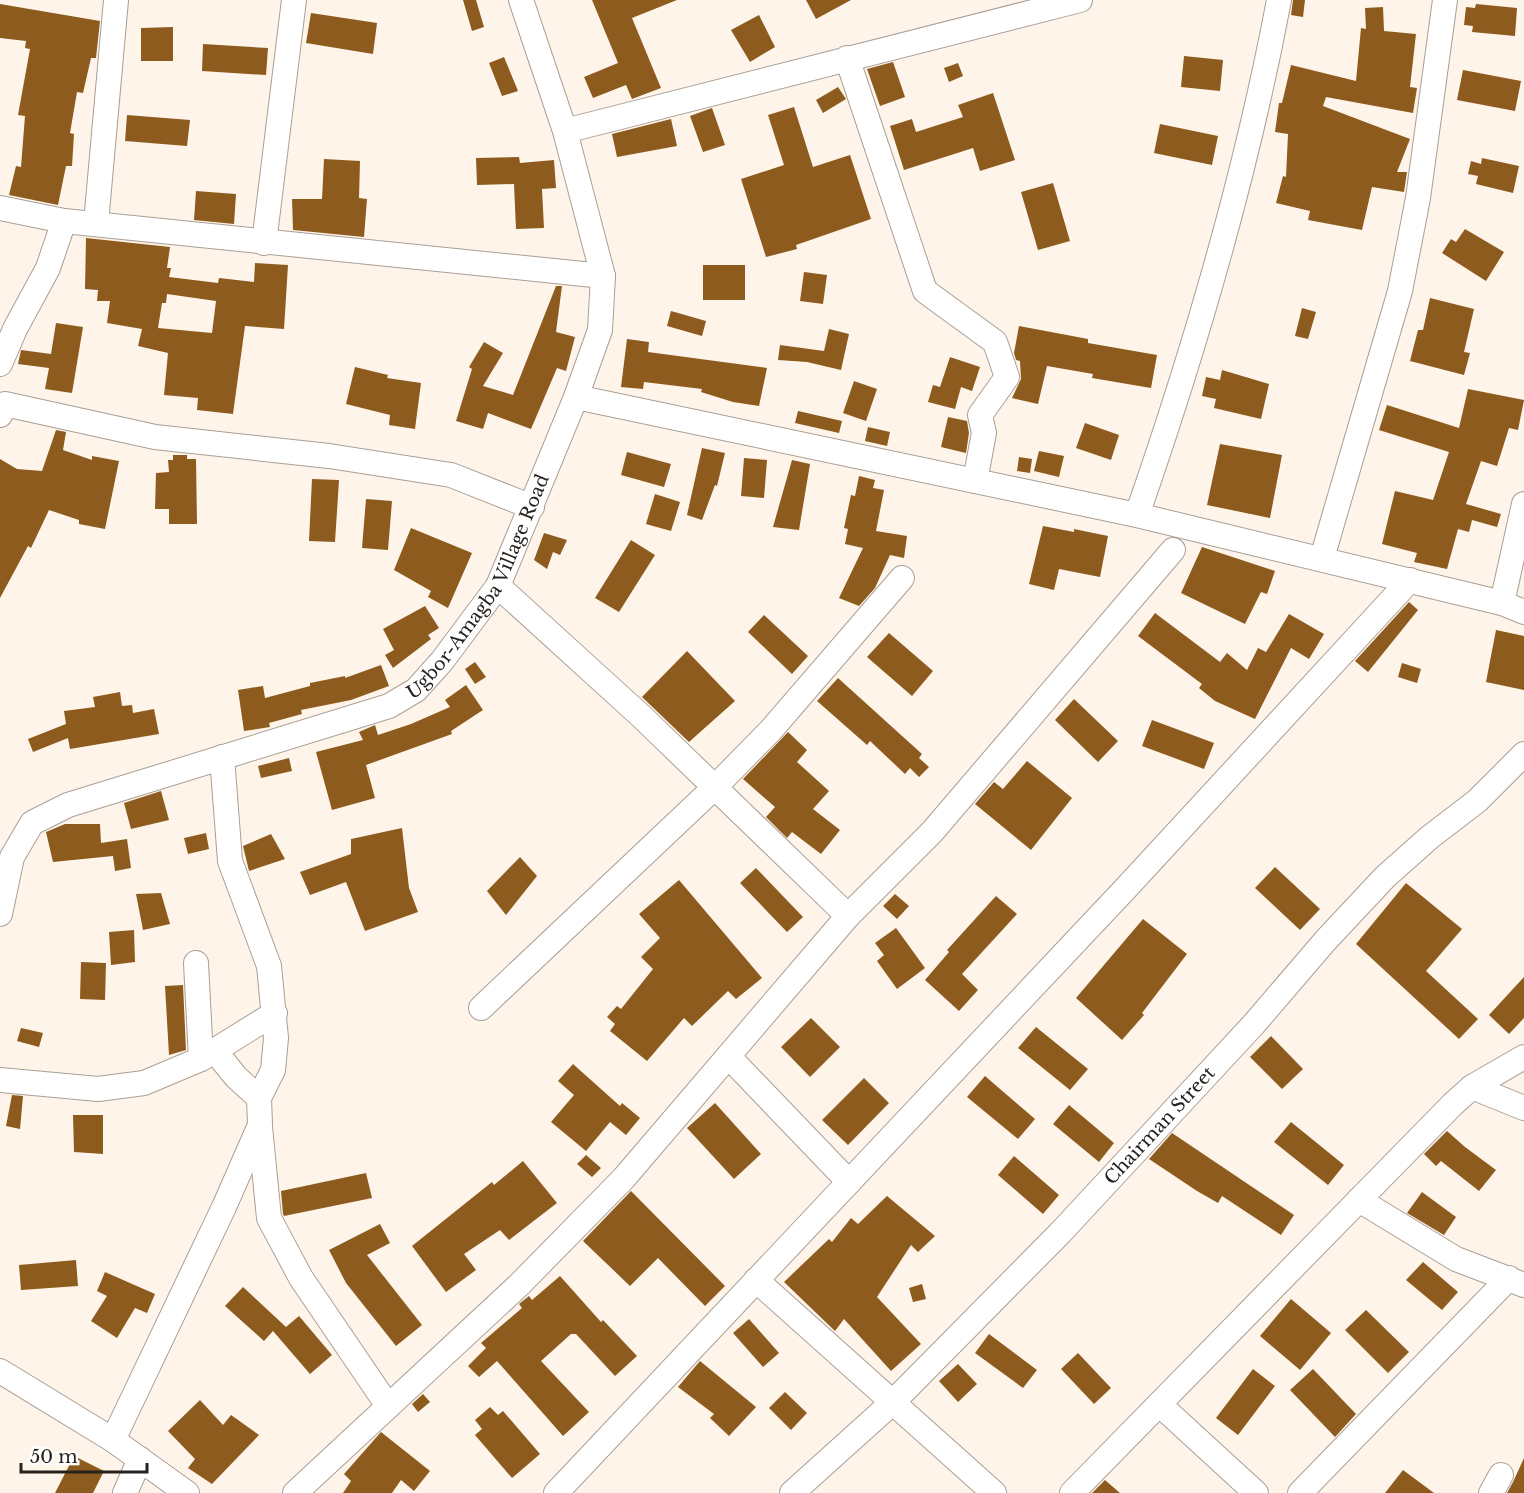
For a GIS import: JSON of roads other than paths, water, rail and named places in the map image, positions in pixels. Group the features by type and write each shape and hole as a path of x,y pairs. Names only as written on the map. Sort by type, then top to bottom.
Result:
{"street":[{"path":"96,223 116,0"},
{"path":"264,243 294,0"},
{"name":"Ugbor-Amagba Village Road","path":"0,914 12,857 32,823 68,805 389,706 416,690 442,661 498,586 576,397 600,330 603,276 565,132 521,0"},
{"path":"565,132 1080,0"},
{"path":"1137,515 1173,412 1238,187 1278,0"},
{"path":"1322,558 1400,291 1418,198 1444,0"},
{"path":"847,58 925,291 995,342 998,349 1006,377 980,415 984,433 975,481"},
{"path":"0,208 64,221 603,276"},
{"path":"0,364 15,329 48,268 64,221"},
{"path":"576,397 1137,515 1322,558 1513,608 1524,504"},
{"path":"2,407 155,437 329,456 451,475 532,507"},
{"path":"295,1493 519,1285 624,1178 848,916 932,832 1173,550"},
{"path":"481,1008 715,787 771,730 902,578"},
{"path":"556,1493 1410,580"},
{"path":"498,586 641,716 848,916"},
{"name":"Chairman Street","path":"792,1493 893,1402 1061,1232 1156,1131 1385,877 1430,837 1477,801 1524,754"},
{"path":"222,757 230,861 269,966 275,1012 276,1038 273,1070 259,1098 269,1218 301,1278 388,1406"},
{"path":"196,963 208,1055 259,1098"},
{"path":"0,1080 98,1089 144,1083 208,1055 275,1012"},
{"path":"729,1057 849,1182"},
{"path":"1072,1493 1472,1087 1524,1057"},
{"path":"1472,1087 1524,1108"},
{"path":"113,1440 184,1296 260,1125"},
{"path":"1300,1493 1516,1282 1440,1251 1359,1200"},
{"path":"756,1280 994,1493"},
{"path":"0,1371 113,1440 187,1493"},
{"path":"1159,1404 1256,1493"},
{"path":"125,1493 140,1459"}]}
